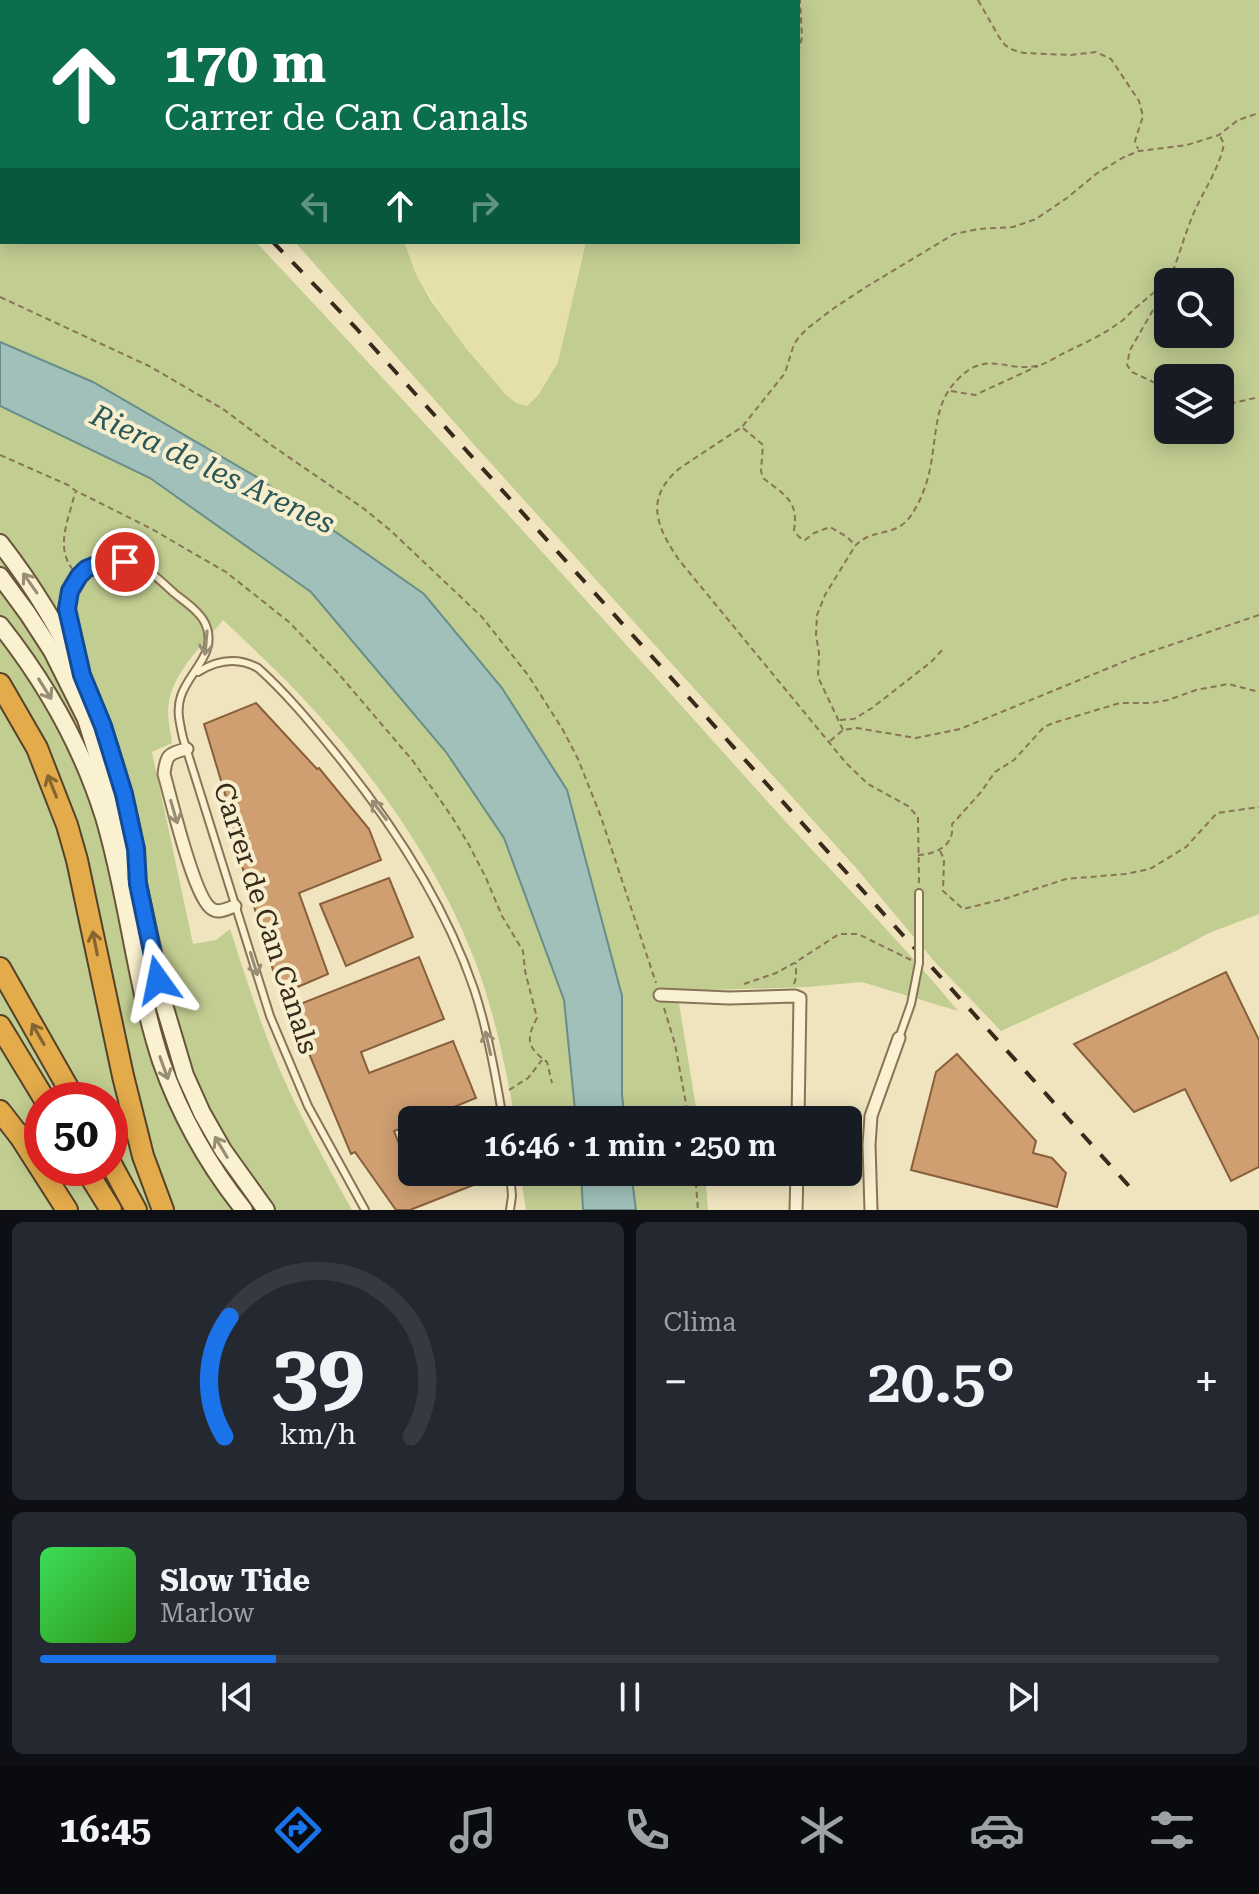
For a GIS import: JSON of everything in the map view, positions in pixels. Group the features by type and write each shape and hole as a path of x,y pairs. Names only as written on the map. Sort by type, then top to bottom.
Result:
{"highway":[{"path":"0,684 37,748 67,825 123,1076 143,1156 163,1210"},
{"path":"0,968 65,1082"},
{"path":"0,1026 34,1082"},
{"path":"0,1111 67,1210"},
{"path":"96,1186 111,1210"},
{"path":"123,1186 136,1210"}],"main road":[{"path":"0,543 67,644 93,698 116,765 136,849 138,884"},
{"path":"0,576 52,651 86,719 138,884 165,1008 185,1075 223,1150 266,1210"},
{"path":"0,625 46,690 86,767 110,841 142,991 162,1062 178,1104 199,1145 244,1210"}],"street":[{"path":"187,749 174,752 166,759 164,774 193,877 210,909 218,911 235,906"},
{"path":"660,995 794,997 798,1106"},
{"path":"871,1210 871,1116 899,1038"},
{"path":"796,1210 797,1186"}],"lane":[{"name":"Carrer de Can Canals","path":"79,576 86,569 103,562 137,564 200,615 207,627 208,644 204,659 183,690 179,721 270,1016 303,1093 365,1210"},
{"path":"79,576 70,591 67,609 82,675"},
{"path":"192,677 207,666 224,661 249,663 258,668 309,722 387,820 420,874 474,990 501,1106"},
{"path":"899,1038 911,1004 919,963 919,893"},
{"path":"510,1210 511,1186"}],"path":[{"path":"800,0 800,45"},
{"path":"978,0 999,37 1013,50 1071,55 1096,52 1111,59 1139,101 1143,116 1135,141 1139,151"},
{"path":"919,893 918,817 860,777 679,560 657,515 657,502 663,485 695,457 742,427 785,373 799,337 866,287 954,234 1013,227 1036,219 1109,165 1139,151 1187,145 1219,135 1238,120 1259,113"},
{"path":"1173,268 1193,216 1220,160 1224,144 1219,135"},
{"path":"948,391 975,395 1039,365 1118,324 1154,294"},
{"path":"0,297 149,366 223,409 363,508 482,617 528,675 578,759 601,817 656,982"},
{"path":"1154,307 1130,350 1127,365 1132,372 1154,382"},
{"path":"843,730 818,677 817,615 825,595 860,541 872,534 885,534 898,529 915,511 932,460 939,406 959,377 974,366 992,362 1016,366 1039,365"},
{"path":"1234,403 1259,397"},
{"path":"742,427 763,445 763,478 789,498 796,514 794,530 799,537 805,540 830,527 855,546"},
{"path":"0,455 59,481 150,528 226,572 289,622 337,672 413,761 469,845 502,916 523,951 537,1018 530,1031 530,1043 533,1052 547,1062 552,1083"},
{"path":"76,491 66,522 64,553 69,566 79,576"},
{"path":"830,742 843,730 857,728 916,738 960,729 1138,656 1259,615"},
{"path":"838,720 854,719 872,708 931,662 944,648"},
{"path":"918,855 940,850 947,845 952,835 952,824 995,772 1014,760 1044,727 1120,703 1151,703 1228,684 1259,692"},
{"path":"940,850 944,859 943,891 963,909 1066,879 1150,869 1186,847 1217,813 1259,807"},
{"path":"744,984 776,973 839,934 858,934 919,963"},
{"path":"794,997 796,962"},
{"path":"660,995 675,1044 686,1106"},
{"path":"499,1094 528,1078 543,1059"},
{"path":"696,1186 698,1210"}],"shaded area":[{"path":"405,244 586,244 558,362 539,394 527,406 507,396 453,331 416,274"}],"green space":[{"path":"800,0 1259,0 1259,914 1209,933 1001,1031 934,961 857,869 297,244 405,244 431,301 507,396 527,406 539,394 558,362 586,244 800,244"},
{"path":"0,244 258,244 509,515 958,1011 862,982 677,991 696,1106 623,1106 622,1095 424,594 260,479 93,382 0,342"},
{"path":"0,406 150,478 311,592 446,752 504,838 564,1001 575,1106 512,1106 483,985 448,900 411,836 369,775 298,693 223,620 188,662 174,685 168,711 172,743 152,752 193,944 216,940 230,929 279,1068 304,1122 352,1210 0,1210"},
{"path":"522,1186 582,1186 583,1210 526,1210"},
{"path":"633,1186 706,1186 708,1210 636,1210"}],"water":[{"name":"Riera de les Arenes","path":"0,342 93,382 260,479 424,594 502,688 567,790 622,996 623,1106 575,1106 564,1000 504,838 446,752 311,592 150,478 0,406"},
{"path":"582,1186 633,1186 636,1210 583,1210"}],"building":[{"path":"256,703 319,768 369,829 381,860 299,893 328,974 284,993 276,980 224,806 228,804 204,724"},
{"path":"389,878 413,937 346,966 320,904"},
{"path":"419,957 444,1019 361,1052 369,1073 453,1041 476,1098 456,1106 398,1106 398,1129 394,1131 398,1141 398,1186 471,1186 410,1210 396,1210 355,1152 351,1154 290,1008"},
{"path":"1226,972 1259,1040 1259,1167 1231,1181 1185,1089 1134,1112 1074,1044"},
{"path":"957,1054 1036,1141 1033,1153 1052,1158 1066,1173 1057,1207 911,1170 936,1072"}],"railway":[{"path":"275,244 356,328 1137,1195"}],"route":[{"path":"125,562 103,562 86,569 70,591 67,609 82,675 103,726 124,794 136,849 138,884 158,980"}]}
